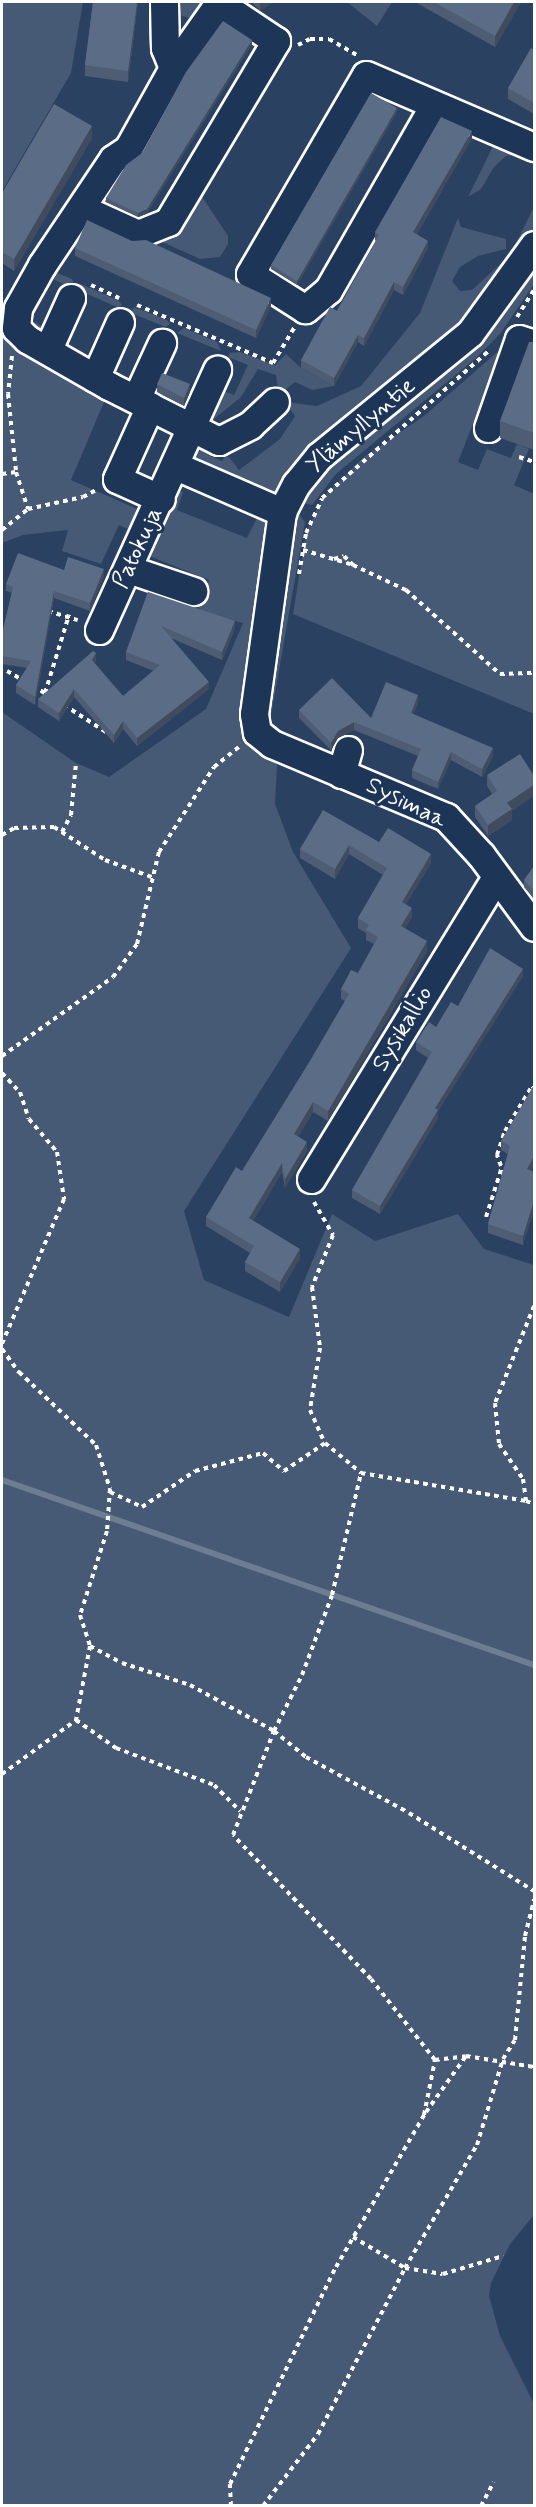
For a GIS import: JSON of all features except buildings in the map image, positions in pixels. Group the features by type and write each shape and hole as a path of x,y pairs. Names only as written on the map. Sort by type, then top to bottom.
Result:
{"street":[{"path":"164,2 165,48 173,68"},
{"path":"83,209 138,234 168,222 276,41 219,2 173,68 128,149 113,159 83,209 42,265 18,308 16,328 95,378 192,425 219,441 250,425 275,402"},
{"path":"433,107 328,290 305,309 250,274 366,75 433,107 534,147"},
{"name":"Ylämyllyntie","path":"264,738 254,714 282,512 296,484 314,461 470,333 534,245"},
{"path":"48,349 80,291"},
{"path":"95,378 120,322"},
{"path":"488,428 519,339 534,344"},
{"path":"161,499 117,479 162,343"},
{"name":"Patokuja","path":"99,630 176,466 217,370"},
{"path":"176,466 282,512"},
{"path":"128,569 194,591"},
{"name":"Sysimaa","path":"264,738 355,767 446,817 481,855 495,879 534,927"},
{"name":"Sysikallio","path":"311,1179 495,879"}],"path":[{"path":"276,41 295,46 310,39 329,39 363,58 366,75"},
{"path":"80,291 273,363 305,309"},
{"path":"16,328 8,394 16,472 28,509"},
{"path":"298,582 312,514 322,498 364,457 427,408"},
{"path":"519,457 534,462"},
{"path":"2,474 16,472"},
{"path":"2,530 28,509 83,497 117,479"},
{"path":"303,550 353,565 415,597 500,675 534,673"},
{"path":"38,609 69,615 99,630"},
{"path":"45,693 69,615"},
{"path":"7,671 114,738"},
{"path":"2,1056 113,977 137,944 159,852 214,767 264,738"},
{"path":"62,832 71,815 76,763"},
{"path":"2,836 14,828 54,827 105,860 152,877"},
{"path":"2,1072 20,1092 29,1119 57,1152 64,1199 2,1344"},
{"path":"486,1217 501,1166 497,1155 505,1131 532,1086 534,1088"},
{"path":"501,1166 512,1169"},
{"path":"311,1179 315,1206 333,1235 312,1287 320,1348 310,1410 325,1443 361,1473 534,1504"},
{"path":"526,1501 523,1479 499,1444 495,1403 534,1306"},
{"path":"2,1349 19,1372 96,1445 110,1492 107,1531 80,1615 90,1646 76,1720 2,1774"},
{"path":"110,1492 142,1507 195,1472 263,1453 284,1471 325,1443"},
{"path":"361,1473 332,1595 302,1675 274,1731 240,1811 233,1835 371,1979 435,2060 424,2115"},
{"path":"90,1646 122,1663 190,1685 274,1731 306,1757 409,1813 534,1891"},
{"path":"76,1720 116,1748 214,1785 240,1811"},
{"path":"263,2505 318,2434 405,2268 477,2145 503,2059 515,2040 525,1936 534,1899"},
{"path":"435,2060 466,2056 503,2059 534,2067"},
{"path":"231,2505 230,2484 353,2237 424,2115 466,2056"},
{"path":"353,2237 405,2268 443,2274 503,2256"},
{"path":"481,2505 494,2482"}],"shaded area":[{"path":"2,2 83,2 71,73 2,191"},
{"path":"169,2 213,2 201,22 170,12"},
{"path":"347,2 392,2 377,26"},
{"path":"496,140 534,151 534,165 516,155 506,156 494,167 481,189 468,197"},
{"path":"195,186 228,236 228,244 220,257 200,259 151,237"},
{"path":"534,207 534,227 523,247 467,322 277,492 203,465 191,453 194,444 212,445 208,455 222,461 225,456 229,457 239,470 280,439 295,416 279,395 276,375 258,369 241,397 208,424 218,389 234,395 248,365 228,357 230,353 240,352 275,365 286,354 301,368 334,386 312,390 295,382 285,390 293,403 317,406 361,386 420,313 458,218 461,227 506,239 506,249 478,256 460,267 452,281 460,291 472,290 510,255"},
{"path":"534,264 534,284 500,334 476,358 336,474 312,505 302,503 327,465"},
{"path":"47,269 72,279 74,285 73,288 50,278 31,320 45,328 43,335 22,319"},
{"path":"81,284 119,301 122,305 119,308 78,290"},
{"path":"134,307 167,320 170,324 166,327 131,313"},
{"path":"2,318 19,340 107,395 71,480 142,511 136,533 119,525 101,564 62,551 68,530 23,535 2,543"},
{"path":"184,328 217,342 221,351 177,333"},
{"path":"503,347 458,462 478,470 487,449 511,458 517,444 529,449 514,485 534,494 534,714 293,614 306,533 322,498 364,457 424,416"},
{"path":"176,490 183,492 177,510 247,538 259,514 268,524 242,728 248,744 277,765 275,804 293,852 351,948 184,1211 204,1280 289,1317 332,1214 375,1241 458,1214 484,1249 534,1265 534,2215 510,2244 491,2283 489,2296 500,2336 534,2404 534,2505 2,2505 2,712 76,763 109,777 206,709 243,623 197,612 209,580 142,553"},
{"path":"297,512 305,522 268,733 261,712 290,529"}],"waterway":[{"path":"2,1480 534,1665"}]}
